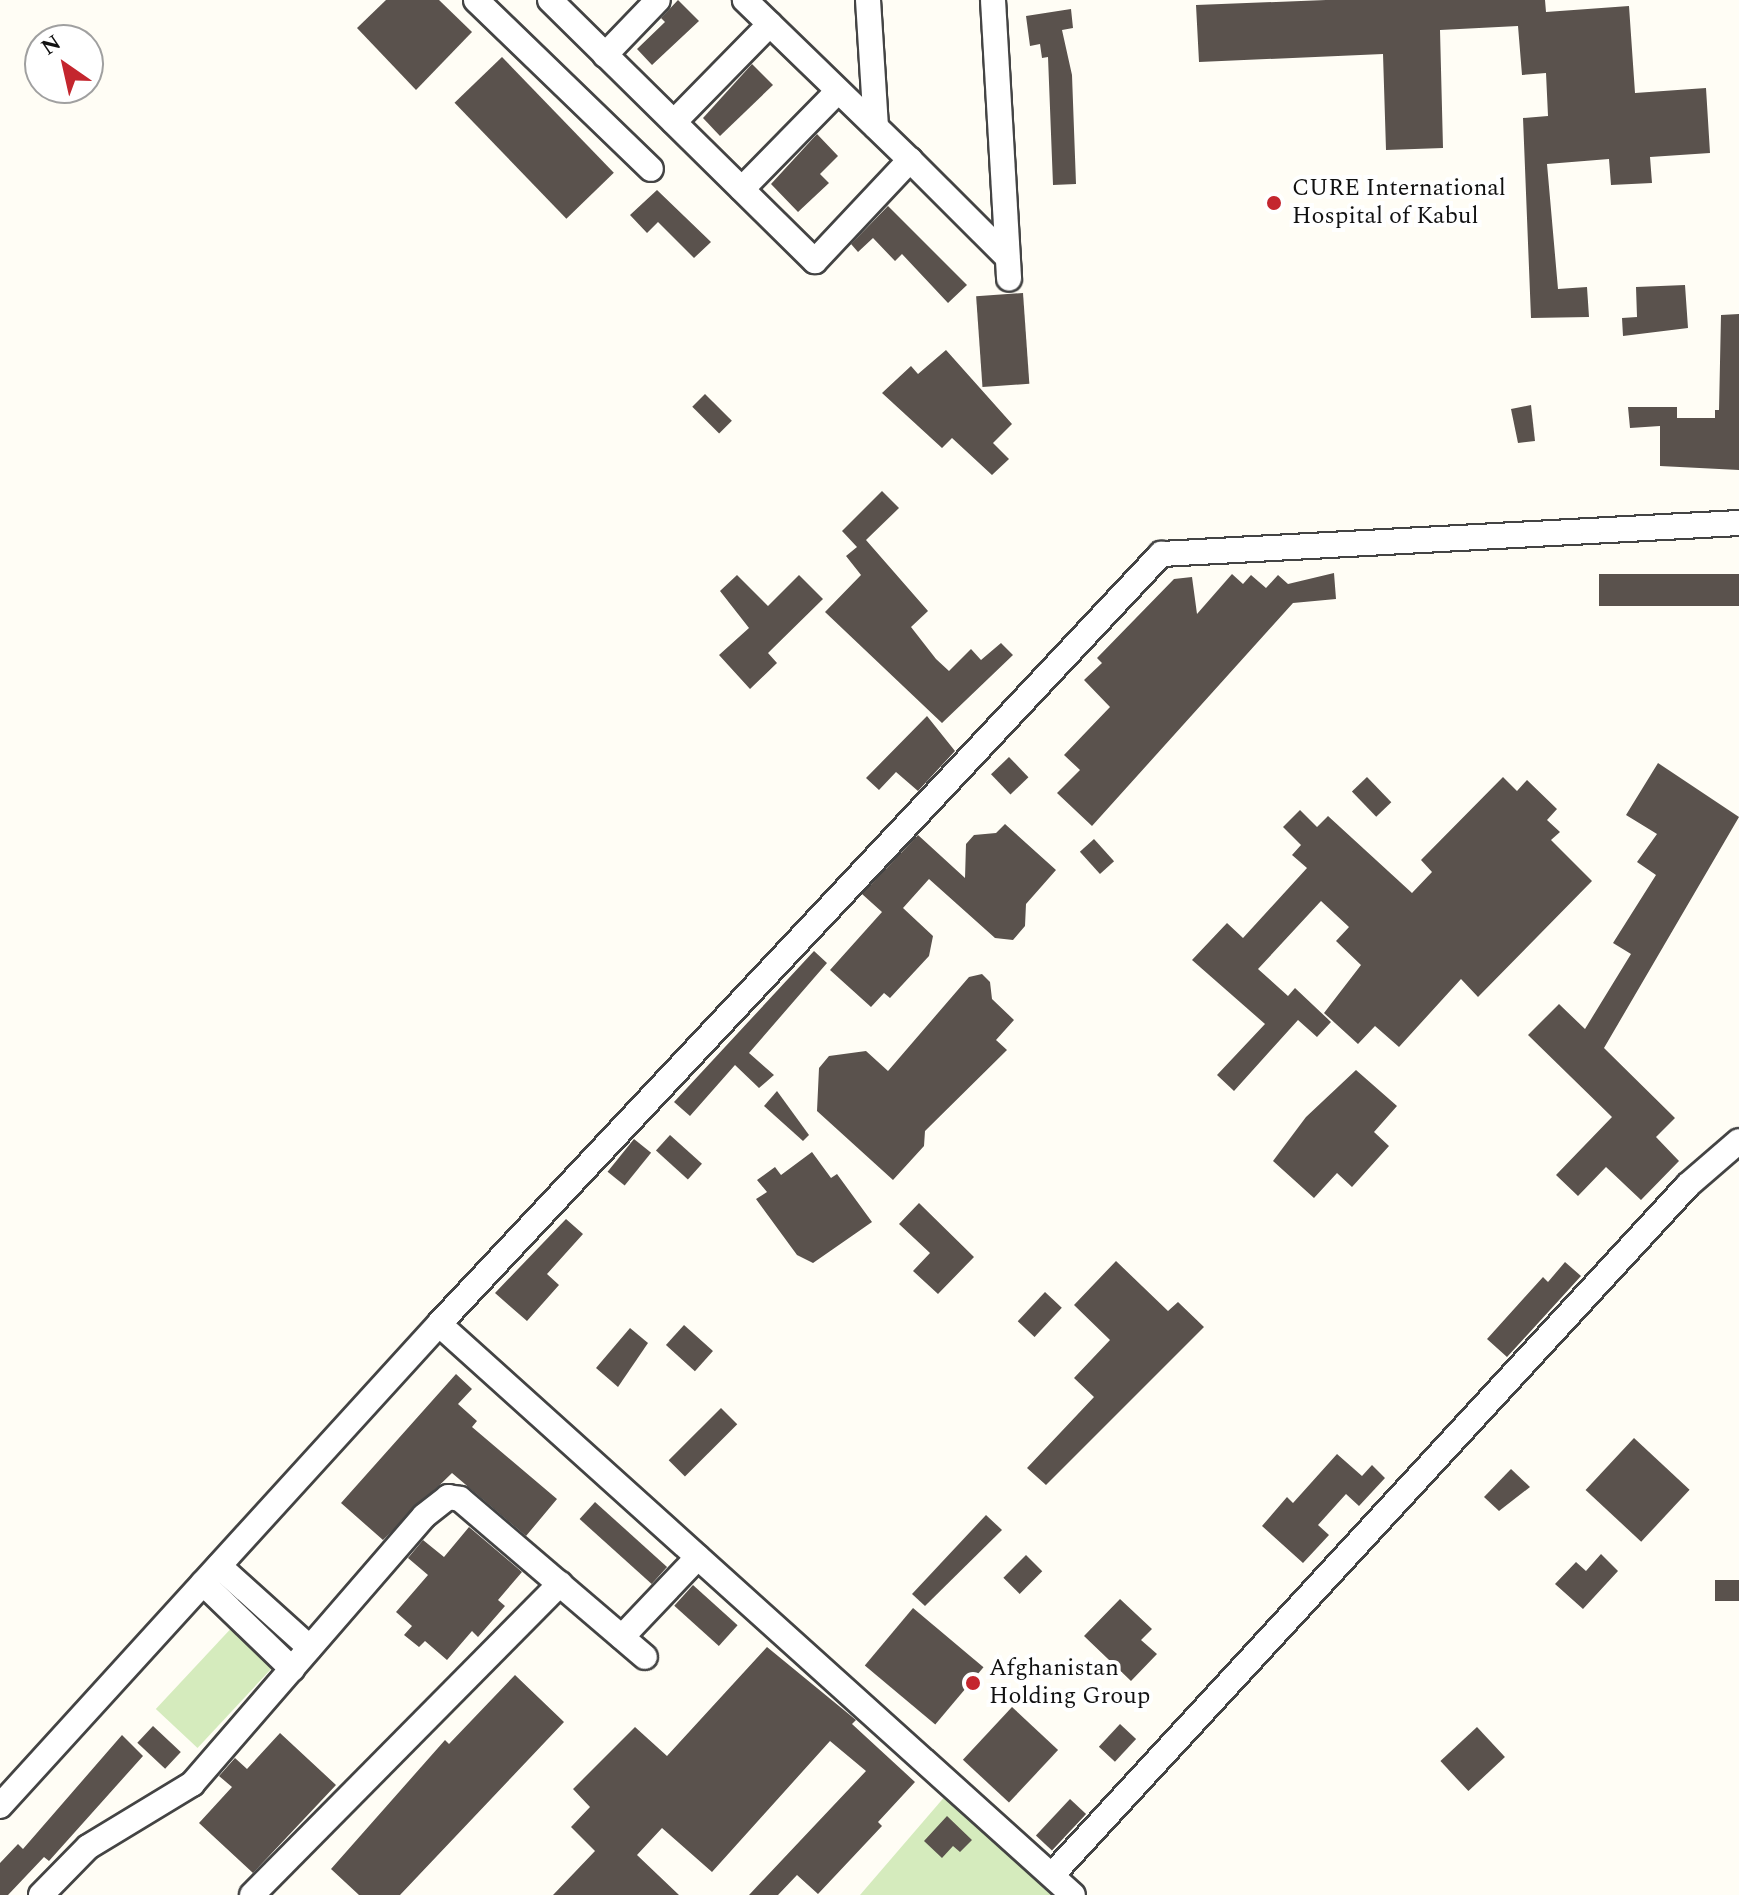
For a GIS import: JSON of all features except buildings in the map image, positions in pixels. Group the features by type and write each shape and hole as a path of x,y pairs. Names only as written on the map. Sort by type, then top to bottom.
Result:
{"street":[{"path":"476,0 651,169"},
{"path":"550,0 815,261 910,160"},
{"path":"605,55 658,0"},
{"path":"745,0 910,160 1008,268 993,0"},
{"path":"868,0 876,127"},
{"path":"674,122 770,24"},
{"path":"742,189 838,91"},
{"path":"0,1806 439,1324 1161,554 1739,523"},
{"path":"1052,1875 1688,1185 1728,1145 1739,1141"},
{"path":"439,1324 1073,1895"},
{"path":"41,1895 88,1847 192,1784 424,1516 448,1497 460,1499 645,1657"},
{"path":"622,1637 698,1557"},
{"path":"211,1575 310,1648"},
{"path":"211,1575 292,1669"},
{"path":"252,1895 560,1584"}],"green space":[{"path":"237,1622 279,1661 198,1748 156,1709"},
{"path":"959,1780 1075,1895 860,1895"}],"place":[{"name":"CURE International Hospital of Kabul","path":"1274,203"},
{"name":"Afghanistan Holding Group","path":"973,1683"}]}
